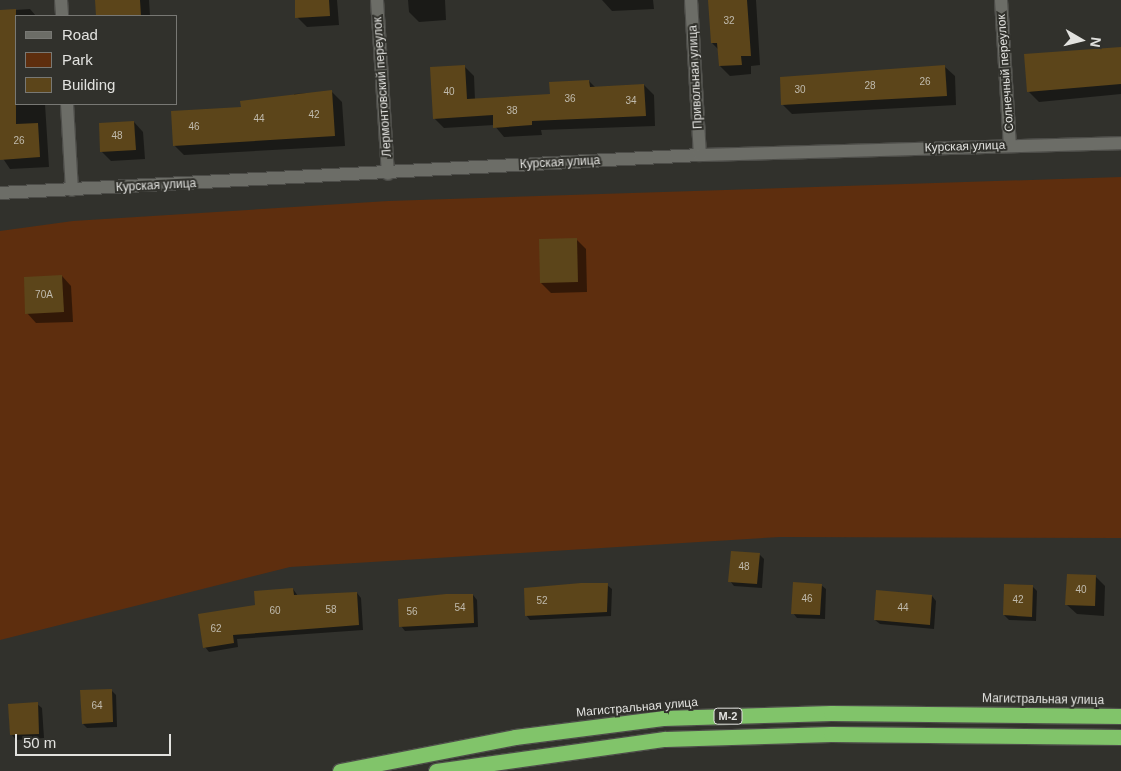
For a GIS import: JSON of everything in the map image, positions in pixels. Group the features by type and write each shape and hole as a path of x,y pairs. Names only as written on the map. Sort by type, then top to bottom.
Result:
{"highway":[{"name":"Магистральная улица","path":"340,771 515,737 664,718 831,713 1121,716"},
{"name":"М-2","path":"436,771 665,739 831,734 1121,737"}],"street":[{"path":"61,0 62,15"},
{"name":"Лермонтовский переулок","path":"377,0 388,174"},
{"name":"Привольная улица","path":"691,0 700,154"},
{"name":"Солнечный переулок","path":"1001,0 1010,146"},
{"path":"67,105 72,190"},
{"name":"Курская улица","path":"0,193 388,174 700,154 1121,143"}],"green space":[{"path":"1121,177 1121,538 780,537 290,567 0,640 0,231 73,221 388,201"}],"building":[{"path":"95,0 140,0 141,15 96,15"},
{"path":"295,0 329,0 330,16 295,18"},
{"path":"708,0 747,0 751,56 741,56 742,65 719,66 717,43 711,43"},
{"path":"16,9 16,124 38,123 40,157 0,160 0,10"},
{"path":"1121,47 1121,84 1027,92 1024,54"},
{"path":"465,65 467,99 550,94 549,82 589,80 590,87 644,84 646,116 532,121 532,125 493,128 493,115 433,119 430,67"},
{"path":"945,65 947,96 781,105 780,77"},
{"path":"332,90 335,136 173,146 171,111 241,107 240,101"},
{"path":"134,121 136,150 100,152 99,123"},
{"path":"577,238 578,282 540,283 539,239"},
{"path":"62,275 64,312 25,314 24,277"},
{"path":"731,551 760,553 757,584 728,582"},
{"path":"1067,574 1096,575 1095,606 1065,605"},
{"path":"793,582 822,584 820,615 791,614"},
{"path":"581,583 608,583 607,612 525,616 524,588"},
{"path":"1004,584 1033,585 1032,617 1003,615"},
{"path":"293,588 294,595 357,592 359,625 233,635 234,643 203,648 198,614 255,605 254,591"},
{"path":"876,590 932,595 930,625 874,620"},
{"path":"446,594 473,594 474,623 399,627 398,599"},
{"path":"112,689 113,722 82,724 80,690"},
{"path":"38,702 39,734 10,735 8,704"}]}
